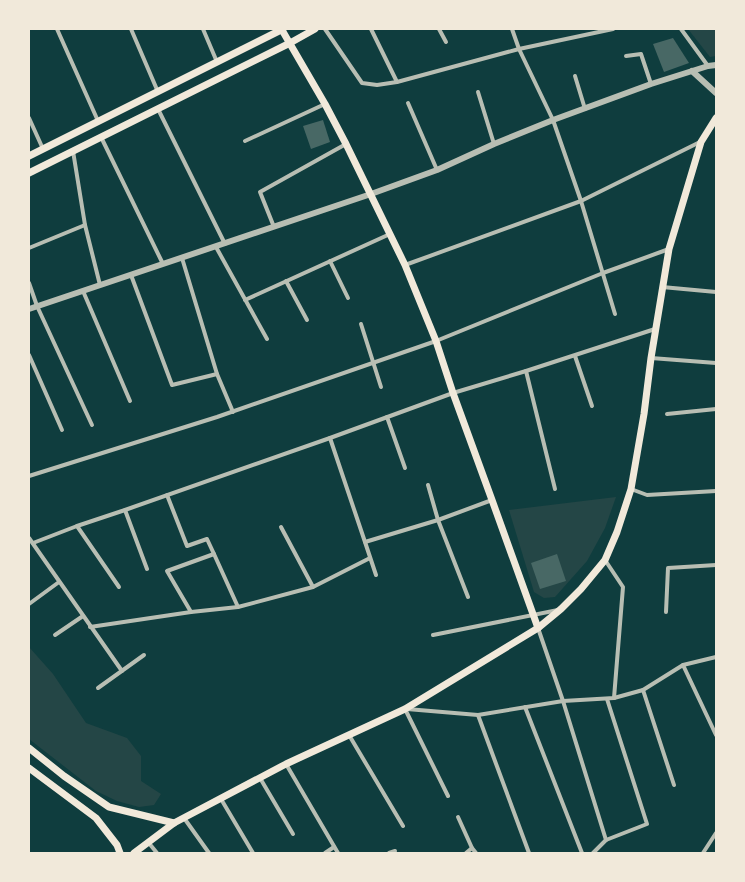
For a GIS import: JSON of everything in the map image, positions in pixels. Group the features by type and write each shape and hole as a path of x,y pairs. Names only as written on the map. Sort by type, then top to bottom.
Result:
{"main road":[{"path":"29,156 283,29 346,144 406,265 436,342 532,615 538,628"},
{"path":"29,173 290,43 315,29"},
{"path":"134,853 174,823 286,764 405,709 538,628 581,590 605,560 617,532 631,489 644,414 655,330 668,249 700,142 716,118"},
{"path":"29,748 64,776 109,807 174,823"},
{"path":"29,768 96,818 117,845 120,853"}],"street":[{"path":"57,29 98,121"},
{"path":"131,29 158,92"},
{"path":"203,29 217,62"},
{"path":"325,29 362,83 377,85 397,82 519,49 614,29"},
{"path":"370,29 397,82"},
{"path":"439,29 446,42"},
{"path":"512,29 519,49 554,120 581,201 615,314"},
{"path":"681,29 708,66"},
{"path":"626,56 641,54 651,84"},
{"path":"29,309 371,194 437,170 494,144 554,120 651,84 716,64"},
{"path":"692,71 716,93"},
{"path":"575,76 585,109"},
{"path":"478,92 494,144"},
{"path":"408,103 437,170"},
{"path":"245,141 325,104"},
{"path":"158,109 225,244"},
{"path":"29,118 43,149"},
{"path":"101,137 163,264"},
{"path":"406,265 581,201 700,142"},
{"path":"274,227 260,192 346,144"},
{"path":"73,151 85,225 100,286"},
{"path":"29,248 85,225"},
{"path":"245,300 390,234"},
{"path":"216,247 267,339"},
{"path":"29,476 232,412 436,342 603,273 668,249"},
{"path":"182,258 217,374 232,412"},
{"path":"330,261 348,298"},
{"path":"131,275 172,385 217,374"},
{"path":"286,281 307,320"},
{"path":"29,283 92,425"},
{"path":"662,287 716,292"},
{"path":"84,291 130,401"},
{"path":"361,324 381,388"},
{"path":"33,543 77,526 330,438 453,393 655,330"},
{"path":"29,355 62,430"},
{"path":"575,356 592,406"},
{"path":"651,358 716,363"},
{"path":"526,371 555,489"},
{"path":"667,414 716,409"},
{"path":"387,417 405,468"},
{"path":"330,438 376,575"},
{"path":"428,485 438,520 468,597"},
{"path":"631,489 647,495 716,491"},
{"path":"167,495 187,546 207,538 238,607"},
{"path":"365,542 438,520 492,500"},
{"path":"125,510 147,569"},
{"path":"77,526 119,588"},
{"path":"281,526 313,587"},
{"path":"29,538 90,628 122,671"},
{"path":"191,612 168,571 214,554"},
{"path":"90,628 191,612 238,607 313,587 370,558"},
{"path":"605,560 622,587 614,698"},
{"path":"666,612 668,568 716,565"},
{"path":"29,604 59,582"},
{"path":"432,635 561,609"},
{"path":"55,635 83,616"},
{"path":"538,628 563,701 606,840"},
{"path":"98,688 144,655"},
{"path":"405,709 478,715 563,701 614,698 643,690 683,665 716,657"},
{"path":"683,665 716,735"},
{"path":"643,690 674,786"},
{"path":"593,853 606,840 647,824 607,699"},
{"path":"525,707 582,853"},
{"path":"405,709 448,796"},
{"path":"478,715 529,853"},
{"path":"349,735 402,826"},
{"path":"286,764 338,853"},
{"path":"260,778 293,834"},
{"path":"221,798 253,853"},
{"path":"458,817 472,848 476,853"},
{"path":"184,818 209,853"},
{"path":"703,853 716,833"},
{"path":"148,842 157,853"},
{"path":"325,853 334,847"},
{"path":"466,853 472,848"},
{"path":"389,853 395,851"}],"shaded area":[{"path":"688,29 716,29 716,56 710,57"},
{"path":"616,497 605,528 587,561 555,597 544,598 534,592 509,510"},
{"path":"29,647 53,674 86,723 127,738 141,756 141,781 161,794 154,805 139,807 117,801 96,791 29,739"}],"building":[{"path":"673,38 689,63 664,72 653,44"},
{"path":"323,120 330,142 311,149 303,126"},
{"path":"557,554 566,581 540,589 531,563"}]}
